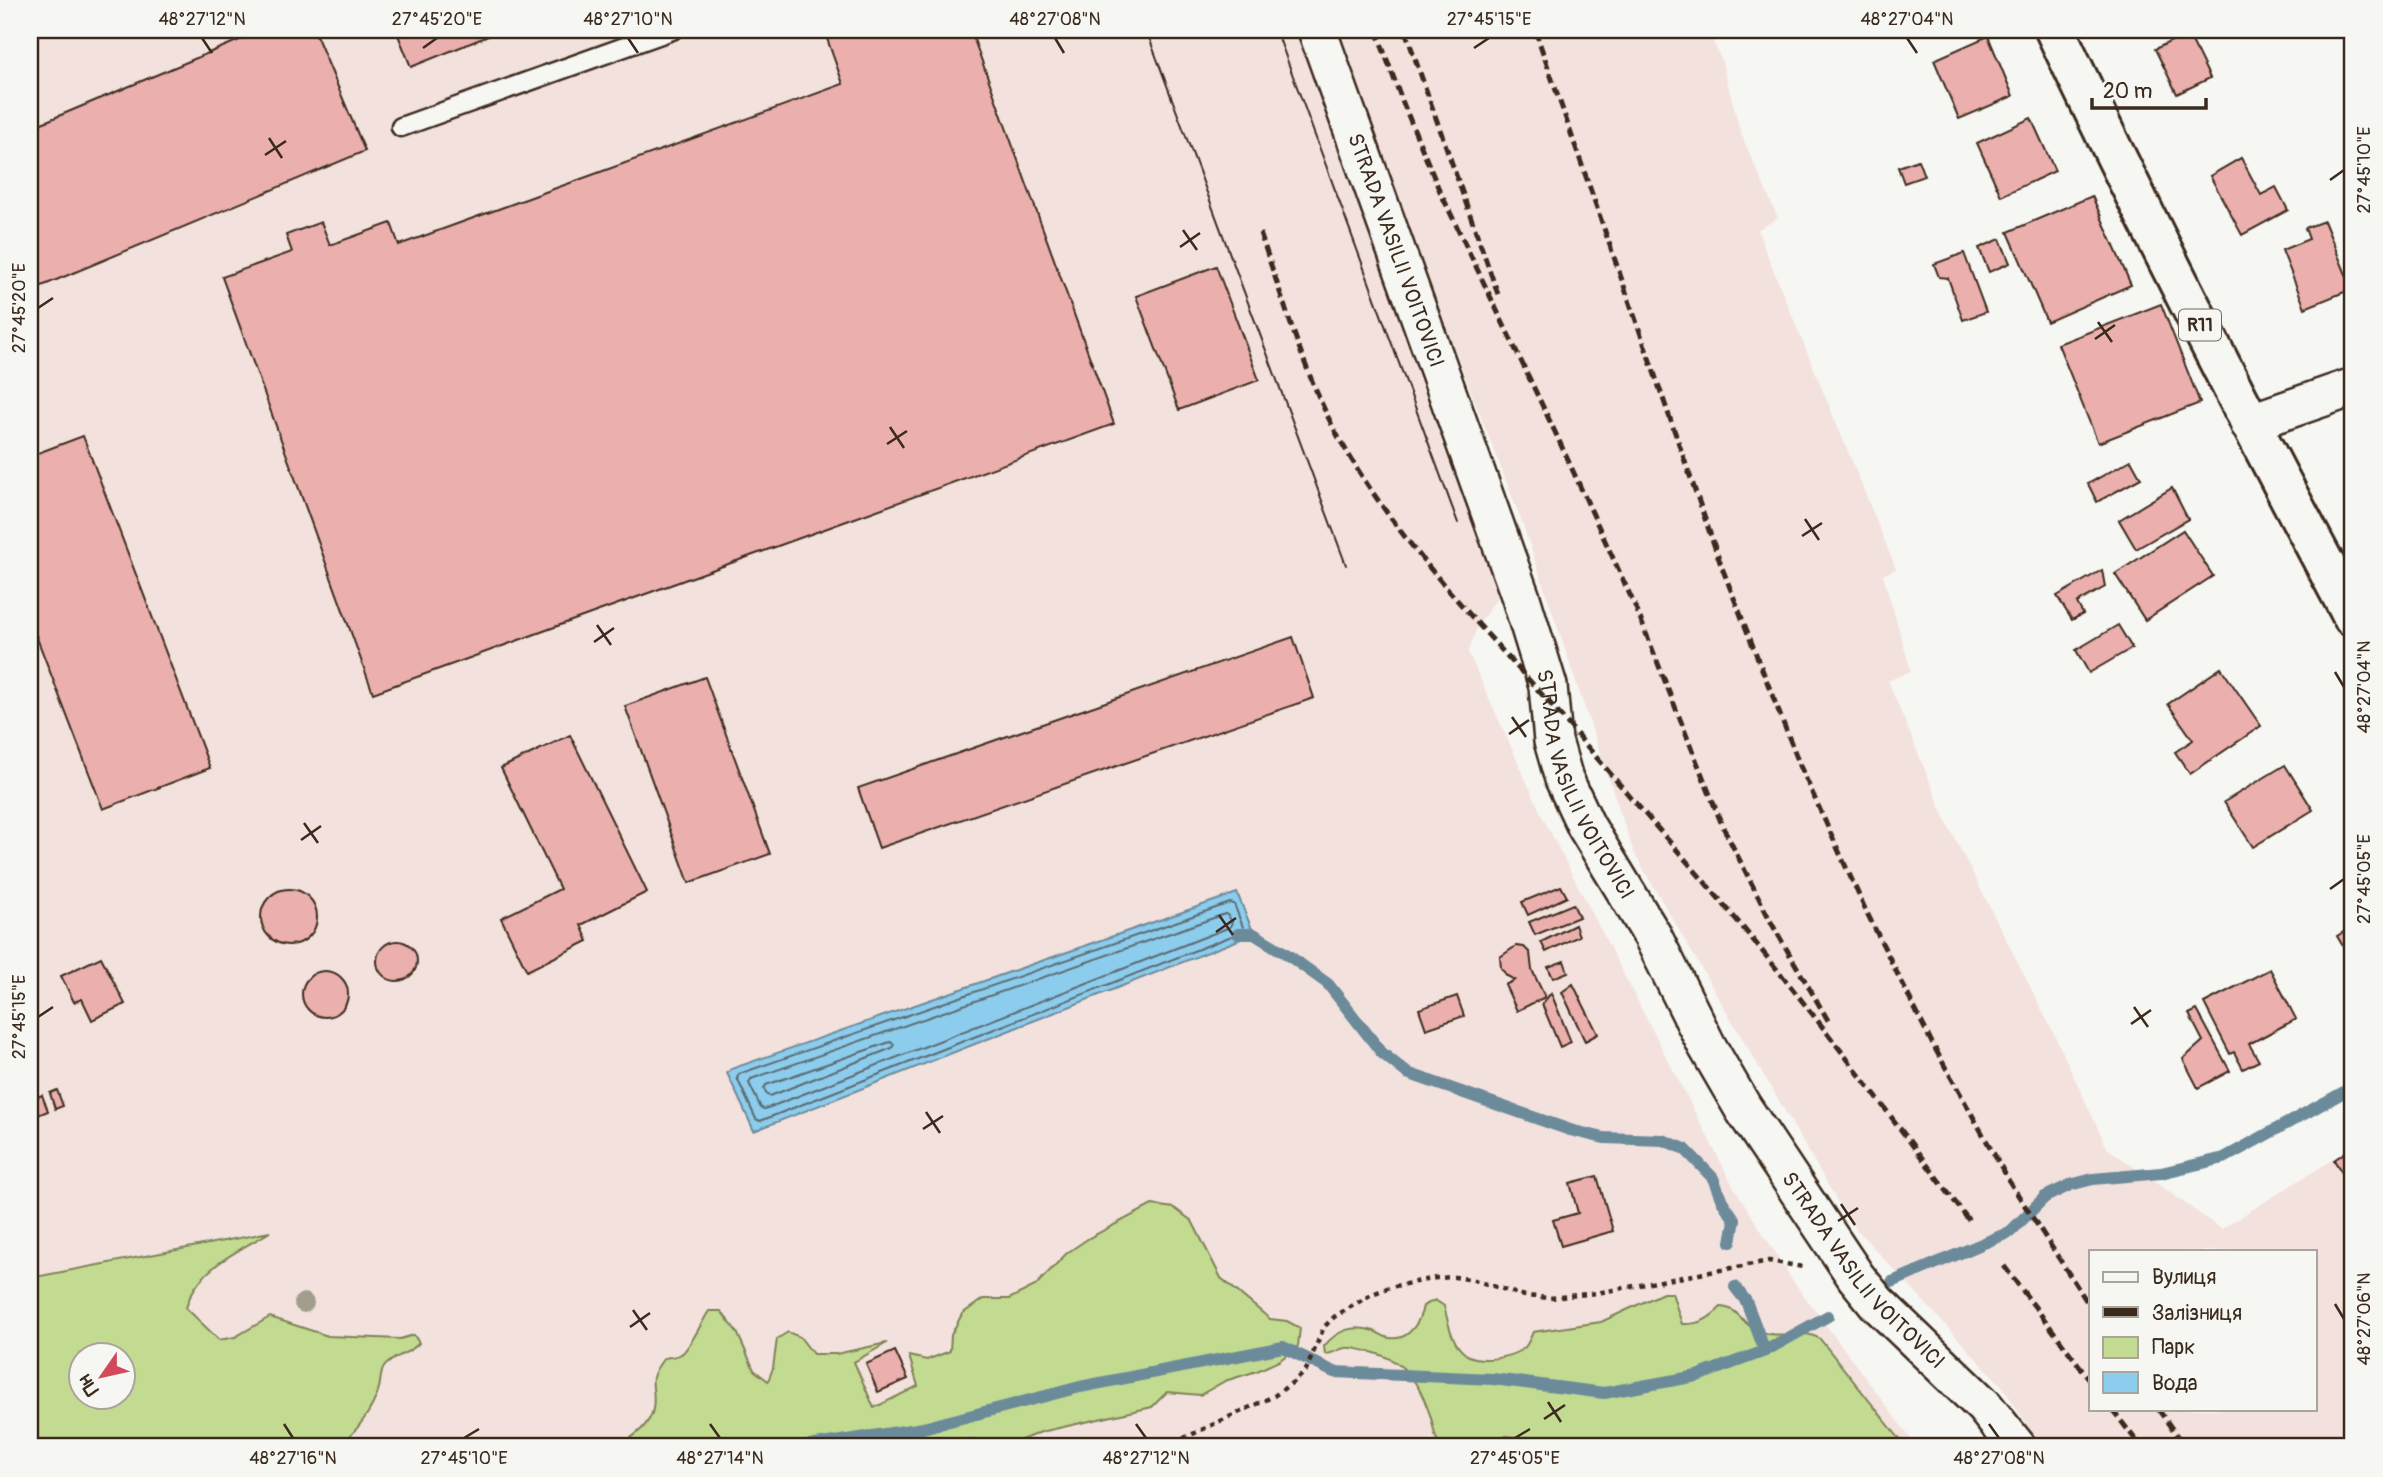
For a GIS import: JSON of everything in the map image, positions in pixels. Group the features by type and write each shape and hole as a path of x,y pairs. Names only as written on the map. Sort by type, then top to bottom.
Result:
{"main road":[{"name":"R11","path":"2055,30 2121,170 2249,423 2353,617"}],"street":[{"name":"STRADA VASILII VOITOVICI","path":"1317,30 1521,598 1548,686 1553,741 1564,779 1586,826 1652,935 1713,1057 1743,1108 1856,1277 1877,1303 1984,1406 2017,1447"},
{"path":"2249,423 2353,387"}],"lane":[{"path":"401,127 673,30"}],"path":[{"path":"1165,1447 1274,1396 1306,1370 1324,1327 1334,1317 1370,1295 1390,1287 1455,1277 1525,1296 1550,1298 1597,1293 1769,1261 1856,1277"}],"shaded area":[{"path":"30,30 1300,30 1499,595 1478,625 1468,652 1544,820 1733,1186 1793,1281 1917,1447 30,1447"},
{"path":"1335,30 1708,30 1721,59 1741,134 1778,218 1757,230 1896,569 1883,575 1911,671 1888,681 1947,823 2053,1032 2107,1148 2221,1229 2353,1147 2353,1447 2041,1447 2003,1387 1849,1221 1634,853 1523,525 1377,150"}],"green space":[{"path":"1152,1205 1174,1208 1192,1221 1221,1278 1270,1319 1287,1321 1300,1328 1298,1346 1279,1361 1225,1381 1200,1395 1167,1392 1152,1407 1041,1432 1014,1443 968,1439 938,1447 616,1447 644,1427 653,1409 654,1373 664,1358 677,1356 684,1351 709,1311 721,1311 737,1332 754,1370 768,1381 773,1368 777,1339 788,1332 800,1337 813,1354 836,1354 887,1343 854,1362 874,1408 918,1386 909,1356 927,1360 950,1351 951,1335 962,1314 983,1299 1009,1299 1035,1286 1067,1253 1089,1238"},
{"path":"270,1232 219,1263 208,1272 191,1294 186,1308 219,1340 235,1337 270,1317 328,1336 400,1339 414,1335 419,1343 384,1367 373,1405 341,1447 30,1447 30,1278"},
{"path":"1663,1293 1672,1293 1682,1324 1703,1320 1721,1307 1732,1310 1751,1327 1764,1333 1805,1334 1820,1339 1906,1447 1540,1447 1530,1439 1506,1436 1487,1447 1442,1447 1420,1390 1399,1365 1379,1354 1353,1348 1325,1354 1324,1346 1329,1340 1340,1332 1353,1328 1374,1331 1388,1338 1403,1337 1416,1324 1423,1306 1435,1300 1444,1306 1451,1333 1462,1351 1481,1359 1497,1358 1520,1351 1533,1332 1601,1322"}],"water":[{"path":"1237,893 1254,934 754,1131 727,1073 731,1069"}],"building":[{"path":"263,30 314,30 365,151 30,291 30,128"},
{"path":"396,30 503,30 411,67"},
{"path":"824,30 985,30 972,34 1114,424 373,693 222,277 292,252 286,235 321,222 330,245 391,223 399,245 843,84"},
{"path":"2188,33 2210,78 2177,94 2155,49"},
{"path":"1988,36 2013,96 1959,119 1934,60"},
{"path":"2031,118 2055,171 2001,196 1977,143"},
{"path":"2241,158 2261,195 2276,187 2288,210 2242,235 2210,176"},
{"path":"1918,160 1924,176 1904,183 1898,167"},
{"path":"2092,196 2131,285 2047,322 2008,232"},
{"path":"2324,221 2352,289 2305,308 2282,250 2309,239 2305,228"},
{"path":"2000,239 2010,263 1989,272 1979,248"},
{"path":"1964,253 1986,312 1963,320 1948,278 1939,277 1934,264"},
{"path":"1216,266 1259,380 1179,410 1136,296"},
{"path":"2161,304 2200,403 2098,443 2058,344"},
{"path":"83,436 210,768 103,809 30,620 30,456"},
{"path":"2131,460 2141,478 2097,502 2088,484"},
{"path":"2172,488 2188,519 2136,549 2119,520"},
{"path":"2183,530 2213,576 2145,620 2115,574"},
{"path":"2102,570 2105,587 2077,603 2083,614 2072,620 2057,596"},
{"path":"2118,625 2132,648 2089,673 2076,650"},
{"path":"1293,637 1314,698 879,848 858,788"},
{"path":"2221,668 2261,726 2190,774 2175,752 2193,740 2168,704"},
{"path":"705,677 770,854 689,883 625,706"},
{"path":"570,735 647,892 581,925 588,941 527,971 501,918 560,889 501,768"},
{"path":"2285,765 2313,810 2253,847 2224,802"},
{"path":"1561,886 1567,897 1528,915 1522,902"},
{"path":"289,889 300,891 309,897 315,906 315,928 309,937 300,943 289,945 278,943 269,937 263,928 261,917 263,906 269,897 278,891"},
{"path":"1573,904 1579,917 1535,935 1529,922"},
{"path":"1575,925 1579,936 1546,952 1541,942"},
{"path":"2353,926 2353,963 2337,936"},
{"path":"397,941 405,942 411,947 416,953 416,969 411,975 405,980 397,981 389,980 383,975 378,969 377,961 378,953 383,947 389,942"},
{"path":"1516,946 1524,947 1530,953 1532,970 1545,997 1517,1011 1505,985 1515,980 1507,976 1501,968 1500,957"},
{"path":"101,957 125,1004 92,1020 82,999 74,1002 61,976"},
{"path":"1564,961 1568,972 1553,978 1548,967"},
{"path":"2270,969 2296,1019 2249,1044 2259,1061 2243,1069 2234,1052 2230,1054 2204,1003"},
{"path":"325,971 341,978 348,994 341,1010 325,1017 309,1010 302,994 309,978"},
{"path":"1573,984 1598,1034 1585,1041 1562,992"},
{"path":"1551,993 1571,1042 1560,1047 1542,1004"},
{"path":"1457,996 1464,1016 1426,1029 1419,1009"},
{"path":"2197,1010 2230,1071 2198,1088 2183,1059 2203,1041 2189,1014"},
{"path":"57,1090 63,1106 55,1109 50,1093"},
{"path":"42,1095 48,1111 38,1115 32,1099"},
{"path":"2353,1147 2353,1190 2334,1160"},
{"path":"1597,1176 1613,1231 1561,1246 1553,1220 1578,1213 1570,1183"},
{"path":"895,1351 908,1379 878,1392 866,1364"}],"waterway":[{"path":"1238,934 1254,934 1328,984 1382,1053 1407,1073 1570,1130 1604,1138 1663,1140 1685,1149 1713,1178 1722,1201 1735,1220 1731,1242"},
{"path":"1892,1282 2010,1232 2045,1197 2070,1185 2093,1179 2161,1173 2224,1158 2353,1087"},
{"path":"1735,1287 1746,1301 1765,1351"},
{"path":"803,1447 923,1428 1080,1387 1283,1347 1334,1372 1493,1379 1604,1393 1697,1376 1765,1351 1828,1316"}],"tram line":[{"path":"1276,30 1458,523"},
{"path":"1147,32 1346,565"}],"railway":[{"path":"1376,30 1438,187 1636,608 1722,825 1772,924 1829,1022"},
{"path":"1405,30 1499,297"},
{"path":"1535,30 1721,565 1801,768 1866,911 1933,1045 2009,1181 2089,1305"},
{"path":"1260,233 1318,396 1343,445 1388,514 1438,578 1563,718 1753,940 1827,1032 1970,1222"},
{"path":"2004,1266 2089,1378"},
{"path":"2113,1410 2141,1447"},
{"path":"2159,1410 2185,1447"}]}
